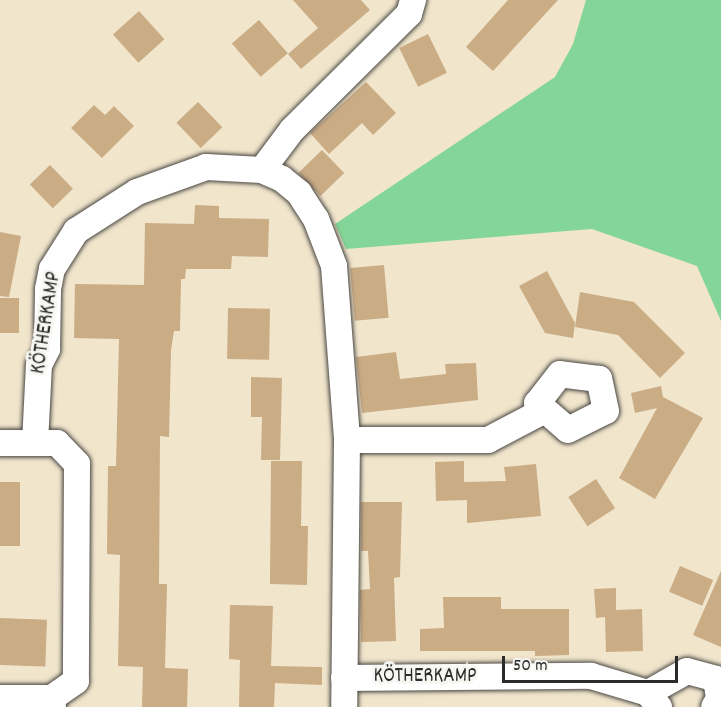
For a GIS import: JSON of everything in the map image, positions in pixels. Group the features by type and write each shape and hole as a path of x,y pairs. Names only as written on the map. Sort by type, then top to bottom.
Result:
{"street":[{"path":"262,170 292,130 409,14 413,0"},
{"name":"KÖTHERKAMP","path":"35,443 39,365 47,349 48,289 52,269 76,231 136,192 206,167 262,170 282,179 299,193 328,243 336,286 347,440 344,707"},
{"path":"347,440 488,440 545,410"},
{"path":"0,443 57,444 78,464 76,681 52,703 0,698"},
{"name":"KÖTHERKAMP","path":"344,678 591,676 654,700 687,671 716,679 719,699 714,707"}],"green space":[{"path":"586,0 721,0 721,321 697,266 592,229 346,249 335,224 555,77 573,44"}],"building":[{"path":"293,0 361,0 370,10 301,69 288,54 318,28"},
{"path":"508,0 558,0 493,71 466,47"},
{"path":"139,11 164,39 138,63 113,34"},
{"path":"259,20 288,53 261,77 232,44"},
{"path":"428,34 447,73 418,87 399,48"},
{"path":"366,82 396,113 373,135 362,123 329,154 310,133"},
{"path":"198,102 222,127 201,148 176,123"},
{"path":"94,105 105,115 114,106 134,126 102,158 71,128"},
{"path":"322,150 344,173 320,196 298,173"},
{"path":"50,165 73,189 53,208 30,184"},
{"path":"195,205 219,206 219,218 269,219 268,257 232,256 231,269 186,269 185,279 181,279 180,331 174,331 171,350 169,437 160,436 159,584 167,584 165,668 188,669 187,707 142,707 143,667 118,666 120,555 107,554 108,466 116,466 119,339 74,338 75,284 144,285 145,223 194,224"},
{"path":"0,232 21,236 9,297 0,296"},
{"path":"384,265 389,318 355,321 350,268"},
{"path":"547,271 575,323 573,338 545,333 519,286"},
{"path":"580,292 634,302 685,353 660,378 618,335 575,327"},
{"path":"0,298 19,298 19,333 0,333"},
{"path":"228,308 270,309 269,360 227,359"},
{"path":"396,352 400,379 446,374 445,364 476,363 478,400 362,413 356,357"},
{"path":"251,377 282,378 280,460 261,460 262,417 251,417"},
{"path":"661,386 663,397 703,418 655,499 619,478 657,408 635,413 631,393"},
{"path":"271,461 302,461 301,526 308,526 307,585 270,584"},
{"path":"464,461 464,482 506,481 504,467 536,464 541,516 467,523 467,500 436,501 435,462"},
{"path":"596,479 615,508 587,526 568,497"},
{"path":"0,482 20,482 20,546 0,546"},
{"path":"361,502 402,502 400,577 394,578 396,641 361,642 360,590 370,589 368,551 361,551"},
{"path":"680,566 713,580 702,606 669,592"},
{"path":"721,571 721,647 693,635"},
{"path":"616,588 616,610 642,609 643,651 606,652 605,617 596,618 594,589"},
{"path":"443,597 501,597 501,609 569,609 569,655 535,656 535,651 420,651 420,629 444,628"},
{"path":"230,605 273,606 271,666 322,667 322,685 275,683 274,707 239,707 240,660 229,659"},
{"path":"0,618 47,620 45,667 0,665"}]}
